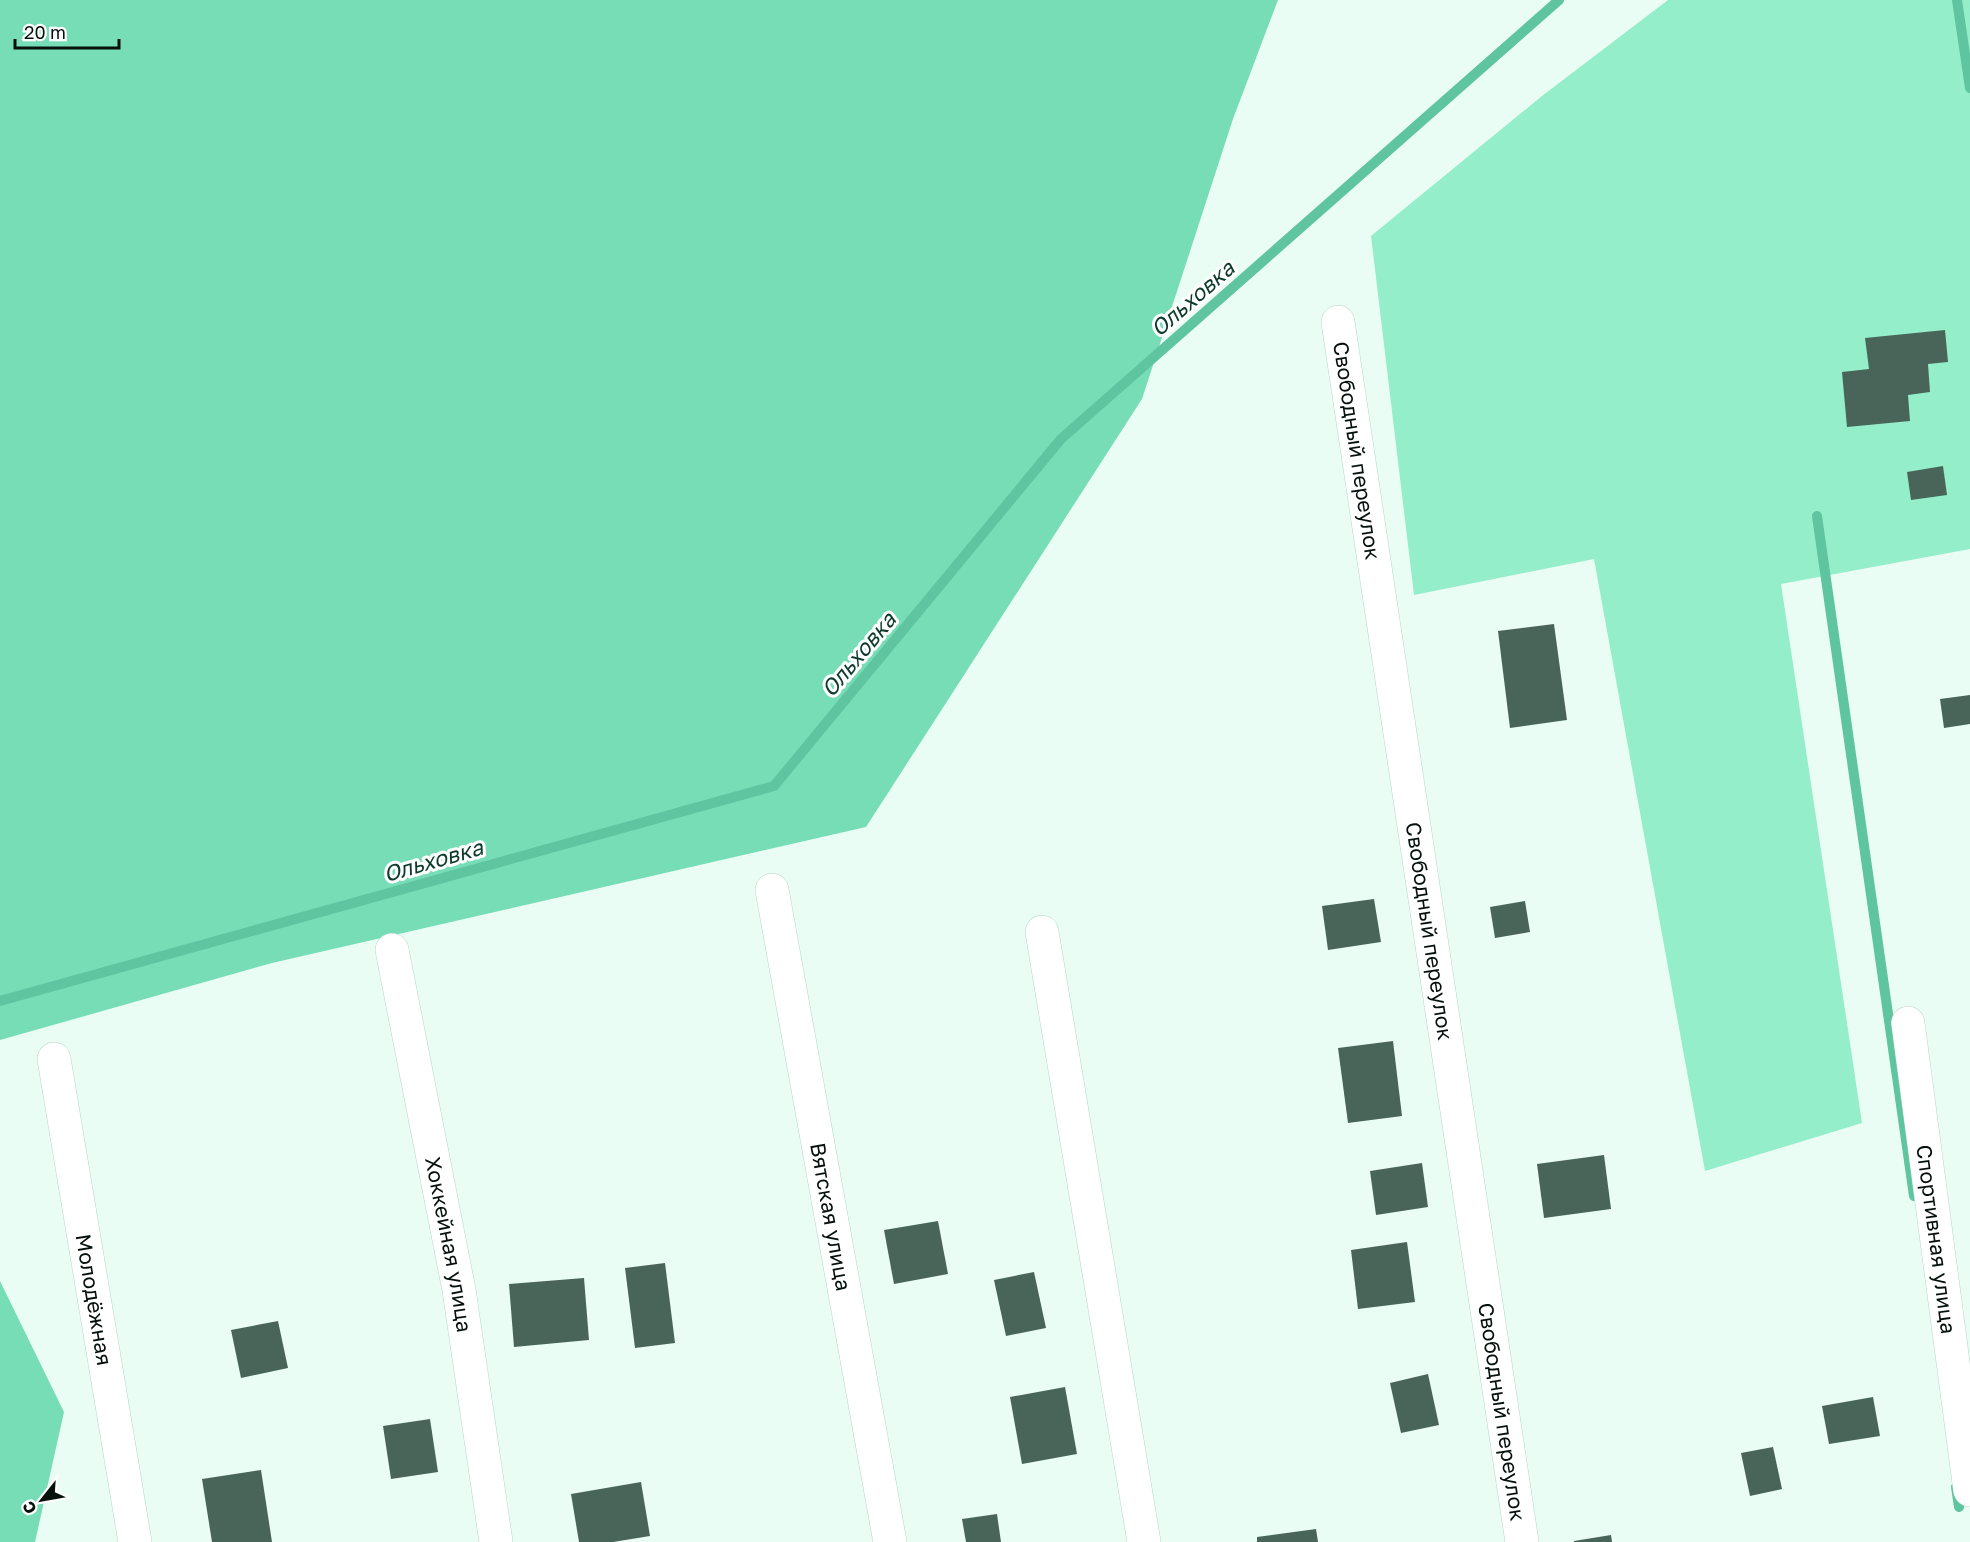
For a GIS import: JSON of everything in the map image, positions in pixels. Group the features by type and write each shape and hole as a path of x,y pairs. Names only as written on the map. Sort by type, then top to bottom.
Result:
{"street":[{"name":"Свободный переулок","path":"1338,322 1522,1542"},
{"name":"Вятская улица","path":"772,890 890,1542"},
{"path":"1042,932 1144,1542"},
{"name":"Хоккейная улица","path":"392,950 459,1290 496,1542"},
{"name":"Спортивная улица","path":"1908,1023 1970,1490"},
{"name":"Молодёжная","path":"54,1059 135,1542"}],"green space":[{"path":"0,0 1278,0 1233,119 1142,399 866,827 272,963 0,1040"},
{"path":"1668,0 1970,0 1970,549 1781,584 1862,1123 1705,1171 1594,559 1414,595 1371,236 1542,96"},
{"path":"0,1281 64,1412 35,1542 0,1542"}],"building":[{"path":"1945,330 1948,362 1928,364 1930,392 1908,395 1910,421 1847,427 1842,372 1869,369 1865,338"},
{"path":"1943,466 1947,495 1911,500 1907,472"},
{"path":"1554,624 1567,720 1510,728 1498,631"},
{"path":"1970,695 1970,724 1944,728 1940,699"},
{"path":"1374,899 1381,942 1328,950 1322,906"},
{"path":"1525,901 1530,932 1495,938 1490,907"},
{"path":"1393,1041 1402,1116 1348,1123 1338,1048"},
{"path":"1604,1155 1611,1209 1544,1218 1537,1164"},
{"path":"1422,1163 1428,1207 1376,1215 1370,1171"},
{"path":"938,1221 948,1274 894,1284 884,1230"},
{"path":"1407,1242 1415,1302 1358,1309 1351,1250"},
{"path":"665,1263 675,1343 635,1348 625,1268"},
{"path":"1034,1272 1046,1328 1006,1336 994,1280"},
{"path":"584,1278 589,1340 514,1347 509,1284"},
{"path":"278,1321 288,1368 241,1378 231,1330"},
{"path":"1428,1374 1439,1425 1401,1433 1390,1383"},
{"path":"1065,1387 1077,1454 1022,1464 1010,1397"},
{"path":"1873,1397 1880,1436 1829,1444 1822,1406"},
{"path":"430,1419 438,1472 391,1479 383,1426"},
{"path":"1773,1447 1782,1489 1750,1496 1741,1453"},
{"path":"261,1470 272,1542 212,1542 202,1479"},
{"path":"641,1482 650,1536 613,1542 579,1542 571,1494"},
{"path":"997,1514 1001,1542 966,1542 962,1519"},
{"path":"1316,1529 1318,1542 1257,1542 1257,1537"},
{"path":"1611,1535 1612,1542 1574,1542 1574,1541"}],"waterway":[{"name":"Ольховка","path":"0,1001 774,786 1061,439 1559,0"},
{"path":"1957,0 1970,88"},
{"path":"1817,516 1914,1196"},
{"path":"1956,1487 1959,1507"}]}
